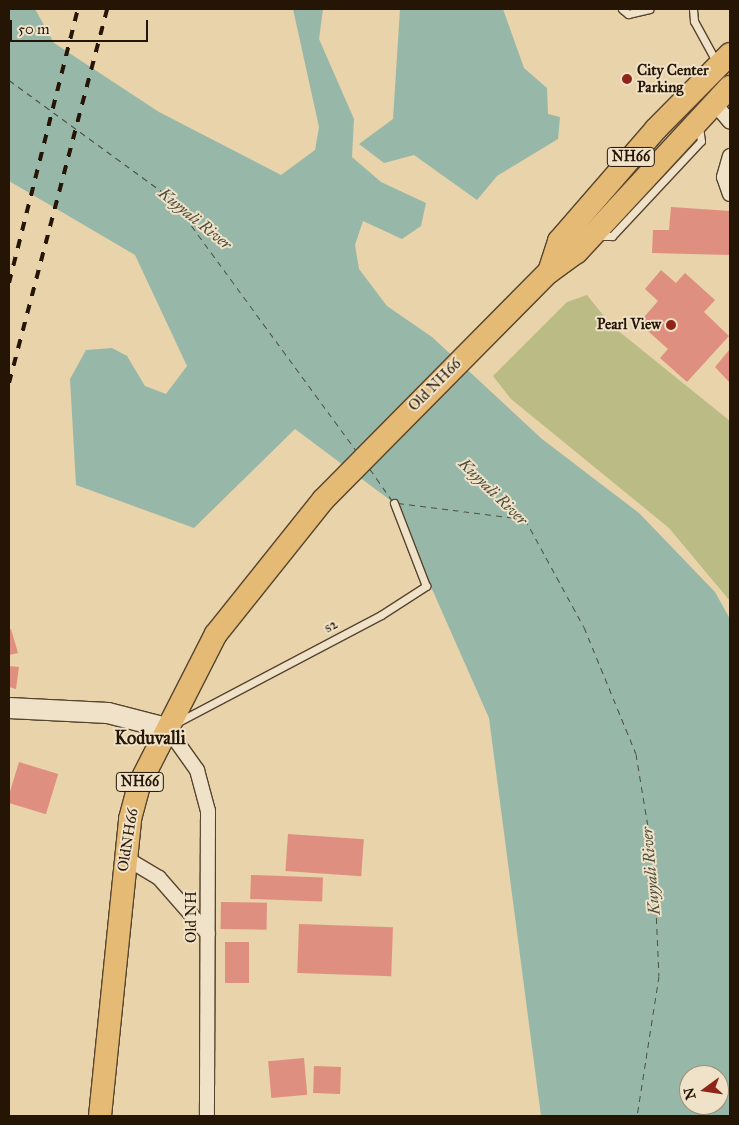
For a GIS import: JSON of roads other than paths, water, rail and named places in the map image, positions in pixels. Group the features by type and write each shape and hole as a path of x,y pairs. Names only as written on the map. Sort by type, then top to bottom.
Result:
{"main road":[{"name":"Old NH66","path":"549,272 559,241 656,129 724,60"},
{"name":"Old NH66","path":"323,500 510,310 549,272 591,237 723,96"},
{"name":"OldNH66","path":"100,1116 124,857 139,785 216,634 323,500"},
{"path":"9,708 108,713 167,728"}],"street":[{"path":"723,96 730,122"},
{"path":"730,156 724,177 730,194"},
{"name":"Old NH","path":"167,728 197,770 208,811 206,1116"},
{"path":"124,857 159,878 208,934"}],"lane":[{"path":"622,9 628,14 649,9"},
{"path":"692,9 724,60"},
{"name":"s2","path":"167,728 381,615 426,586 394,503"}],"water":[{"name":"Kuyyali River","path":"9,9 35,9 54,43 159,112 281,175 315,150 319,127 293,9 323,9 319,39 354,119 352,157 381,182 426,203 421,226 402,239 363,221 355,245 359,269 387,306 432,337 542,439 639,513 715,592 730,619 730,1116 541,1116 489,718 394,503 295,429 194,528 76,485 70,379 86,350 112,348 127,356 145,386 166,394 187,366 135,255 9,181"},
{"path":"400,9 503,9 524,68 547,88 548,114 560,117 558,139 497,176 477,200 414,155 384,163 359,144 393,119"}],"railway":[{"path":"9,283 78,9"},
{"path":"9,383 107,9"}],"place":[{"name":"City Center Parking","path":"627,79"},
{"name":"Pearl View","path":"671,325"}],"district":[{"name":"Koduvalli","path":"150,738"}]}
